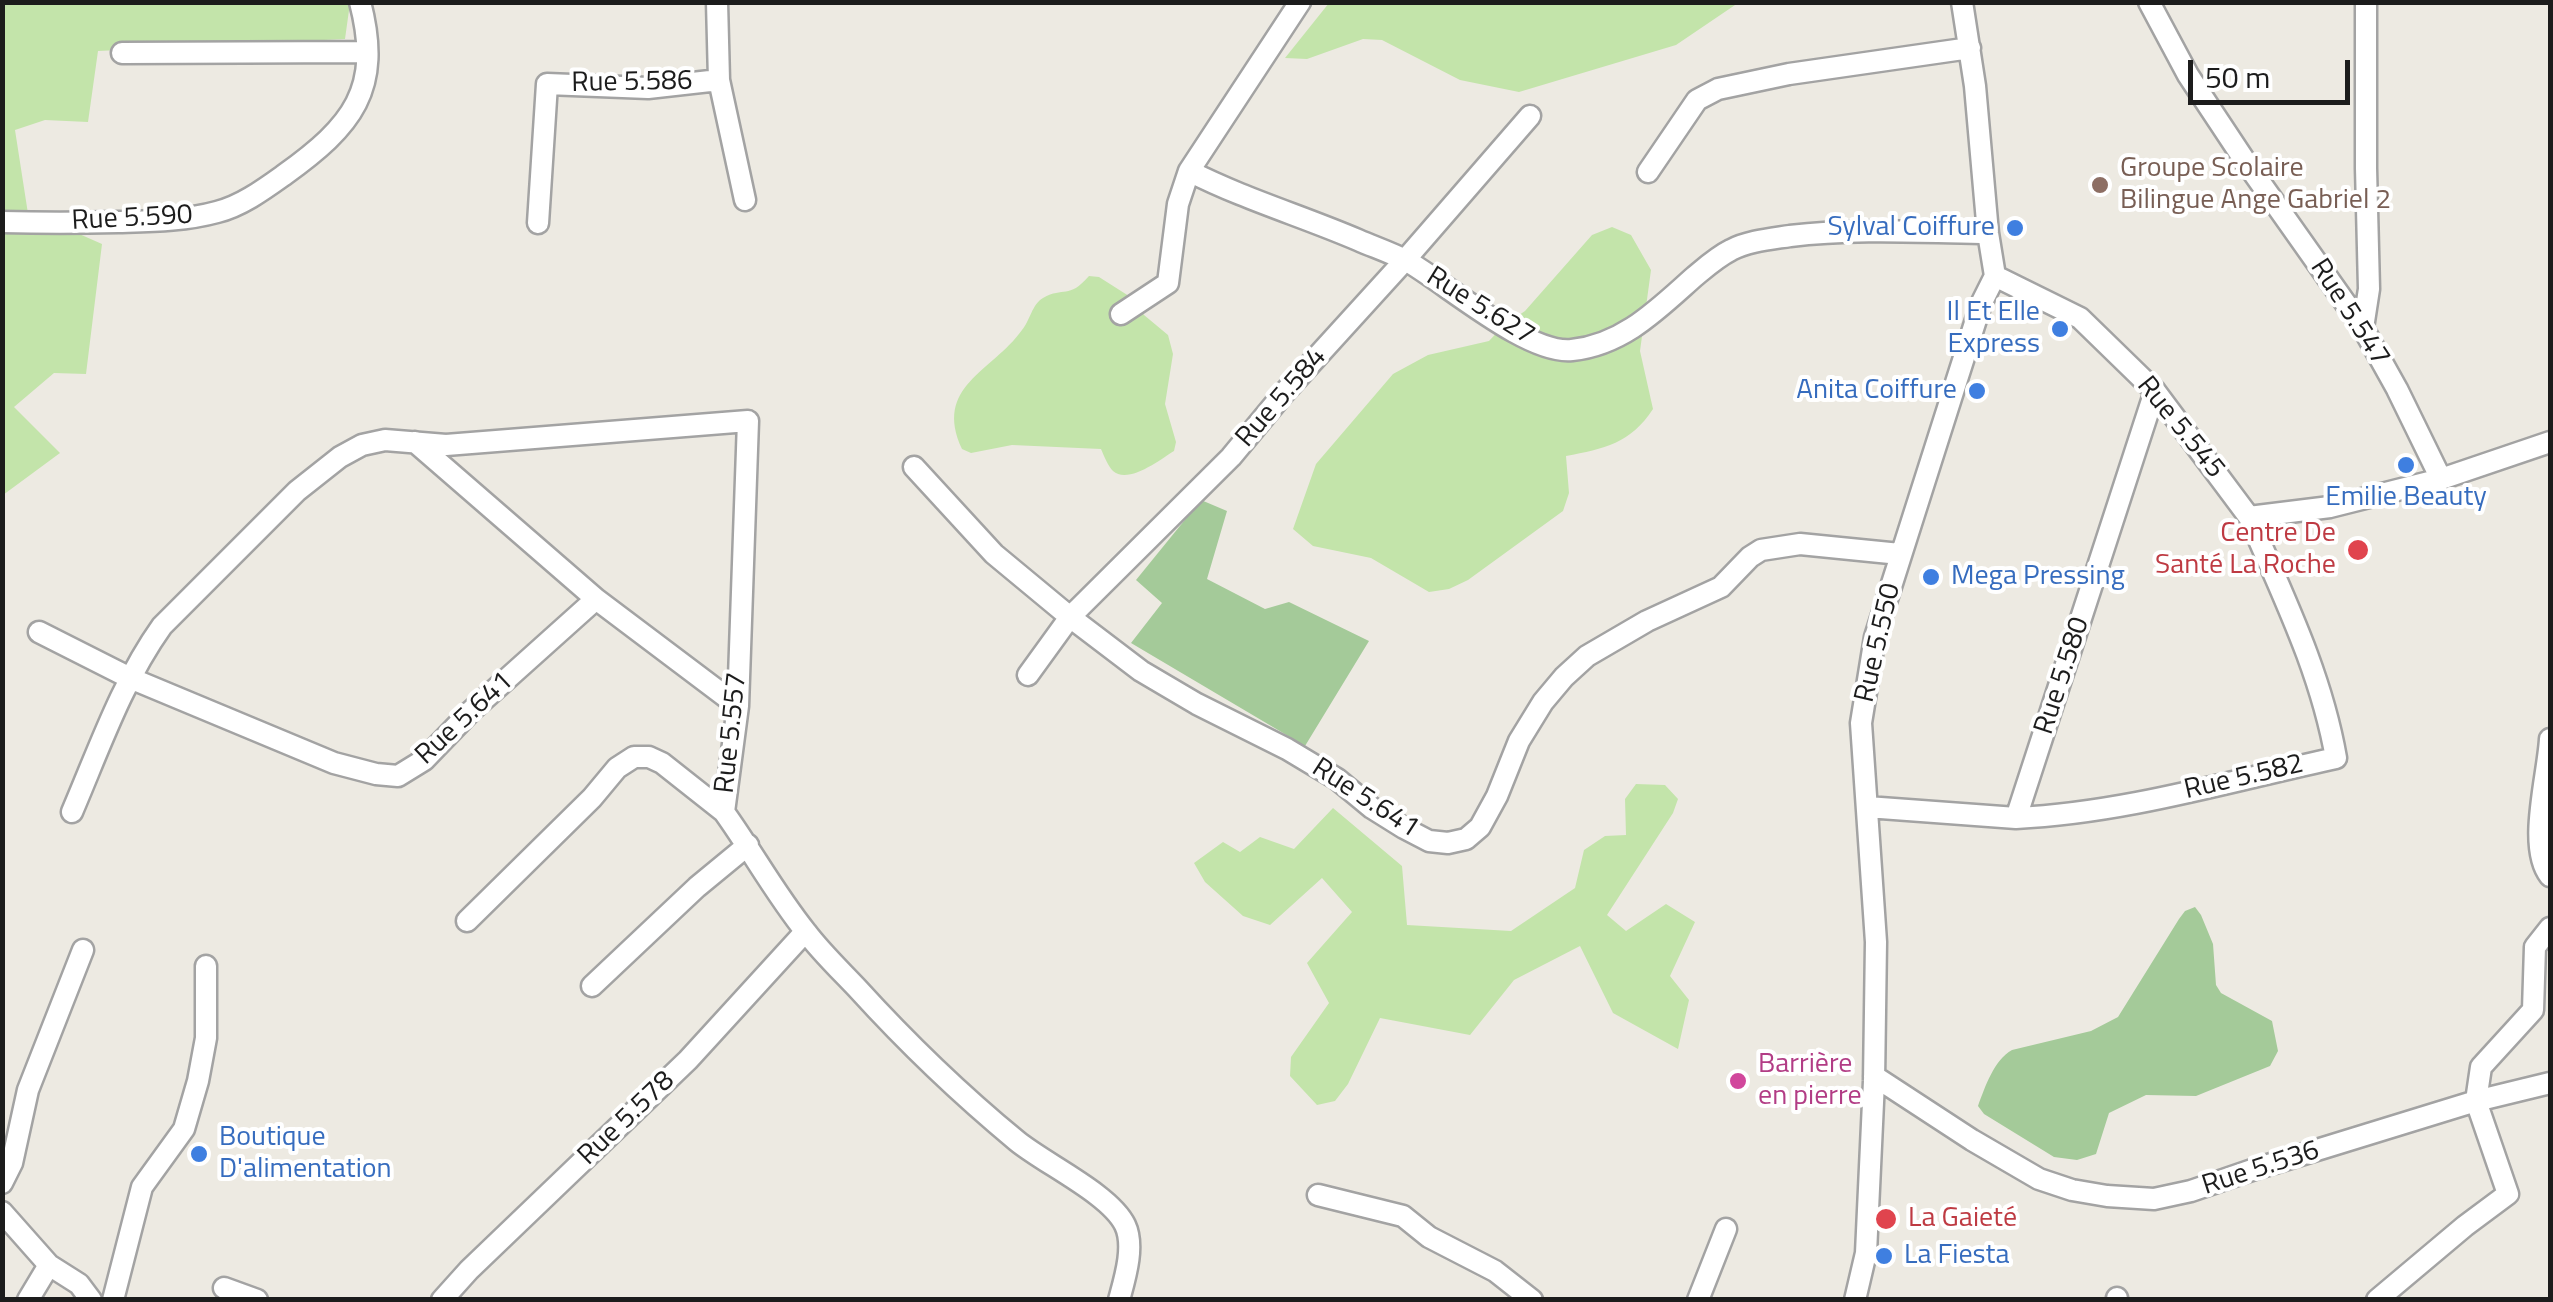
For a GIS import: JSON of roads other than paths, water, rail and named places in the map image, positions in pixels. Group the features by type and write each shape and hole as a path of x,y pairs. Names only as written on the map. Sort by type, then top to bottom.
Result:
{"street":[{"name":"Rue 5.590","path":"2,222 176,220 238,205 315,152 348,120 366,82 367,28 360,2"},
{"name":"Rue 5.586","path":"538,223 546,84 648,88 718,80 717,2"},
{"path":"1120,314 1168,283 1178,204 1189,171 1300,2"},
{"path":"1962,2 1995,276"},
{"name":"Rue 5.547","path":"2150,2 2188,75 2244,161 2363,328 2440,479"},
{"path":"2363,328 2370,289 2366,2"},
{"path":"1648,172 1696,100 1718,89 1789,74 1970,48"},
{"path":"122,53 366,52"},
{"path":"718,80 746,200"},
{"name":"Rue 5.584","path":"1028,675 1070,617 1231,457 1530,116"},
{"name":"Rue 5.627","path":"1189,171 1230,192 1405,260 1504,325 1546,348 1570,351 1631,330 1733,248 1772,238 1819,233 1988,233"},
{"name":"Rue 5.545","path":"1995,276 2080,318 2155,391 2249,517"},
{"name":"Rue 5.550","path":"1855,1300 1866,1253 1876,942 1861,723 1875,637 1982,304 1995,276"},
{"name":"Rue 5.580","path":"2016,818 2155,391"},
{"name":"Rue 5.557","path":"415,442 446,445 748,421 738,706 724,812 805,932 893,1027 988,1118 1036,1157 1114,1210 1126,1227 1128,1250 1119,1300"},
{"path":"72,812 130,678 162,626 309,482 340,457 362,445 385,440 415,442 596,598 738,706"},
{"path":"2249,517 2330,507 2440,479 2550,442"},
{"name":"Rue 5.641","path":"914,467 994,554 1141,671 1287,749 1337,779 1404,828 1429,841 1448,843 1466,839 1480,827 1543,702 1587,656 1646,621 1721,588 1761,550 1800,544 1900,554"},
{"name":"Rue 5.582","path":"2016,818 2113,808 2336,758 2310,658 2249,517"},
{"name":"Rue 5.641","path":"39,632 130,678 334,762 398,776 424,760 470,712 596,598"},
{"path":"2550,740 2540,806 2542,866 2550,876"},
{"path":"468,922 618,768 634,758 648,756 662,763 724,812"},
{"path":"1866,806 2016,818"},
{"path":"592,986 748,845"},
{"path":"2377,1300 2508,1194 2476,1101 2481,1066 2533,1010 2535,947 2550,928"},
{"name":"Rue 5.578","path":"442,1300 688,1060 805,932"},
{"path":"2,1182 12,1163 28,1090 83,950"},
{"path":"113,1300 142,1187 184,1130 198,1081 206,1038 206,966"},
{"name":"Rue 5.536","path":"1874,1076 2039,1180 2072,1190 2154,1200 2443,1110 2550,1083"},
{"path":"1318,1194 1403,1216 1429,1237 1495,1272 1532,1300"},
{"path":"2,1212 49,1265 79,1284 91,1300"},
{"path":"1698,1300 1726,1229"},
{"path":"28,1300 49,1265"},
{"path":"224,1288 257,1300"}],"place":[{"name":"Groupe Scolaire Bilingue Ange Gabriel 2","path":"2100,185"},
{"name":"Sylval Coiffure","path":"2015,228"},
{"name":"Il Et Elle Express","path":"2060,329"},
{"name":"Anita Coiffure","path":"1977,391"},
{"name":"Emilie Beauty","path":"2406,465"},
{"name":"Centre De Santé La Roche","path":"2358,550"},
{"name":"Mega Pressing","path":"1931,577"},
{"name":"Barrière en pierre","path":"1738,1081"},
{"name":"Boutique D'alimentation","path":"199,1154"},
{"name":"La Gaieté","path":"1886,1219"},
{"name":"La Fiesta","path":"1884,1256"}]}
